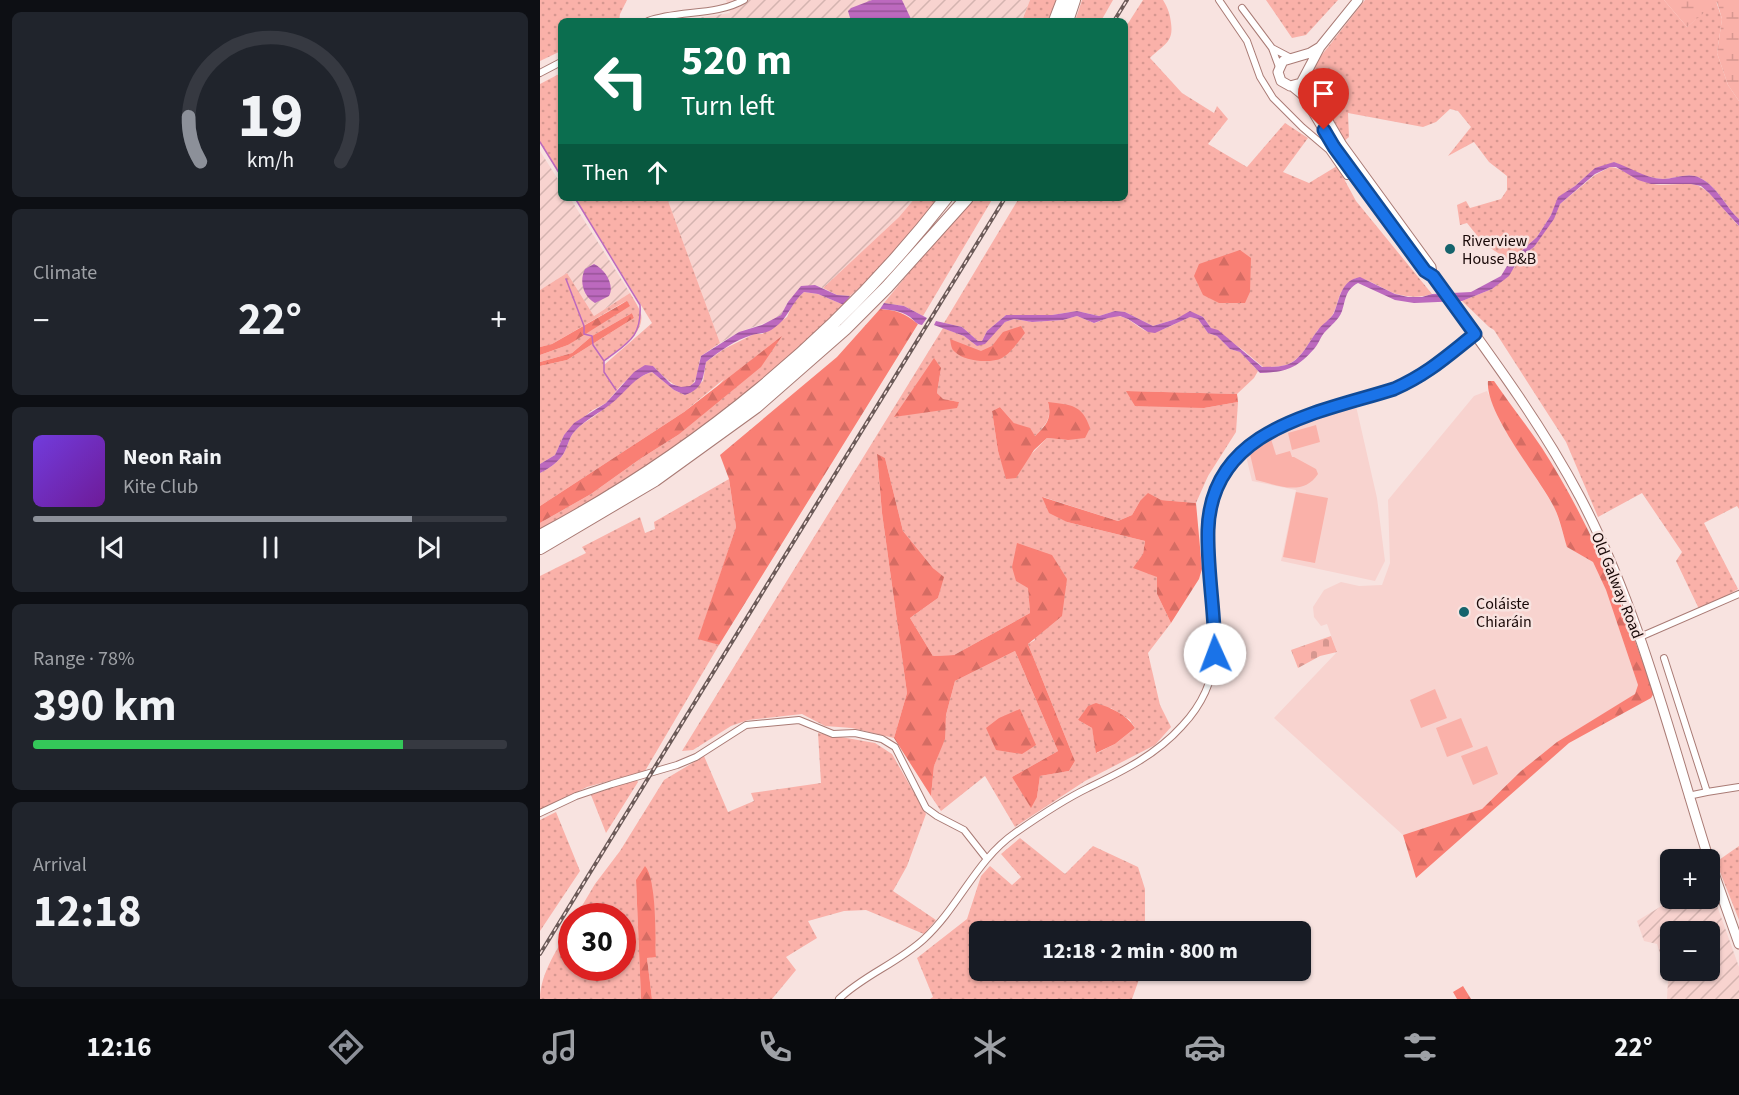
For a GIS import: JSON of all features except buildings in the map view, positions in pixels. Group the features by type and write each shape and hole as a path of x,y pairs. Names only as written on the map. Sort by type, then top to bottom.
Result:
{"highway":[{"path":"1056,18 1064,0"},
{"path":"1068,18 1074,0"},
{"path":"540,536 647,473 740,405 847,310 904,250 944,201"},
{"path":"540,548 655,480 756,407 845,329 887,287 964,201"}],"main road":[{"path":"1292,86 1301,83 1320,47 1358,0"},
{"path":"1320,47 1310,53 1283,61 1279,67 1279,77 1281,81 1303,95 1334,147 1425,271 1432,274"},
{"path":"1294,58 1302,61 1311,92 1342,145 1431,267 1432,274"},
{"name":"Old Galway Road","path":"1432,274 1528,408 1556,453 1607,553 1640,637 1706,849"},
{"name":"Old Galway Road","path":"1720,890 1739,944"}],"street":[{"path":"662,18 724,8 744,0"},
{"path":"1219,0 1247,41 1260,77 1273,98 1329,150 1347,176 1353,173"},
{"path":"1242,8 1272,48 1279,67"},
{"path":"1234,22 1246,15"},
{"path":"1272,48 1294,58"},
{"path":"540,73 558,64"},
{"path":"838,999 852,987 922,941 940,924 961,897 986,858 1010,837 1064,802 1143,759 1165,744 1197,707 1206,691 1215,654 1208,527 1213,501 1227,471 1247,446 1287,422 1411,382 1427,373 1475,334"},
{"path":"1640,637 1739,594"},
{"path":"1664,658 1707,792"},
{"path":"540,813 576,796 696,757 746,725 799,720 833,734 855,733 882,739 895,747 926,808 964,830 986,858"},
{"path":"1689,796 1739,787"}],"shaded area":[{"path":"726,0 1030,0 1023,18 698,18 730,13"},
{"path":"872,0 902,0 911,18 850,18 848,11"},
{"path":"540,151 558,179 558,201 572,201 630,293 594,316 567,273 540,290"},
{"path":"1614,162 1656,178 1696,176 1700,178 1712,186 1739,219 1739,226 1701,186 1651,184 1638,180 1616,167 1610,167 1595,174 1560,204 1554,219 1534,247 1520,257 1509,276 1492,289 1462,301 1414,303 1395,300 1358,283 1348,292 1341,314 1324,333 1314,349 1296,365 1277,372 1260,373 1240,352 1230,349 1217,336 1208,333 1198,319 1190,317 1155,333 1148,332 1120,316 1094,323 1077,316 1063,320 1032,322 1014,319 1005,322 985,344 977,346 964,336 934,325 936,321 962,327 978,341 982,341 987,331 1006,315 1052,315 1077,311 1099,316 1115,311 1125,312 1153,326 1176,319 1190,311 1203,317 1211,328 1218,330 1262,367 1283,366 1291,363 1300,355 1334,313 1342,291 1353,279 1360,277 1395,294 1422,297 1432,294 1471,292 1501,276 1510,261 1537,237 1551,215 1558,197 1575,186 1595,168"},
{"path":"668,201 912,201 899,217 823,288 815,285 788,302 781,315 773,320 739,332 720,343"},
{"path":"594,264 605,273 611,287 609,296 595,303 585,292 582,283 585,269"},
{"path":"815,285 837,295 850,296 844,305 818,294 804,292 783,320 771,330 740,340 706,362 703,378 699,386 691,393 685,395 674,390 652,372 640,377 612,403 579,427 560,459 540,473 540,464 555,455 564,435 574,423 606,403 634,372 645,365 653,366 671,384 681,387 690,386 695,382 701,356 739,332 762,325 781,315 801,286"},
{"path":"884,303 904,306 927,318 920,325 903,313 880,309"},
{"name":"Coláiste Chiaráin","path":"1487,391 1507,433 1555,508 1567,546 1593,562 1606,590 1638,685 1636,694 1557,742 1521,771 1482,809 1403,835 1274,718 1337,652 1327,624 1321,626 1314,617 1313,607 1324,590 1341,582 1359,586 1382,585 1390,563 1388,500 1474,396"},
{"path":"1356,406 1377,498 1385,561 1375,581 1281,561 1296,490 1252,481 1246,456 1260,440 1284,427"},
{"path":"1660,907 1660,909 1718,909 1739,967 1739,999 1667,999 1668,981 1720,981 1720,921 1660,921 1660,954 1657,944 1644,941 1637,921"}],"green space":[{"path":"540,0 627,0 619,18 558,18 558,52 540,61"},
{"path":"1030,0 1056,0 1049,18 1023,18"},
{"path":"1082,0 1113,0 1103,18 1076,18"},
{"path":"1143,0 1163,0 1171,23 1171,35 1150,58 1182,93 1214,113 1217,106 1228,119 1208,144 1247,167 1285,123 1308,138 1283,172 1309,183 1337,166 1356,201 1432,294 1418,297 1400,295 1362,279 1354,279 1344,287 1331,316 1296,360 1274,367 1263,367 1211,328 1203,317 1191,312 1153,326 1125,312 1115,311 1099,316 1077,311 1052,315 1006,315 987,331 982,341 978,341 962,327 944,323 1017,201 1128,201 1128,23"},
{"path":"1266,0 1338,0 1306,35 1292,38"},
{"path":"1365,0 1664,0 1687,27 1716,1 1722,19 1717,53 1728,85 1739,101 1739,219 1712,186 1696,176 1667,179 1650,177 1614,162 1586,176 1559,197 1537,237 1510,261 1483,243 1467,223 1460,225 1457,205 1466,201 1470,208 1501,199 1507,190 1507,176 1489,162 1474,142 1448,156 1471,127 1458,111 1450,109 1436,122 1423,127 1348,113 1349,137 1343,142 1316,97 1310,76 1317,61"},
{"path":"1664,0 1739,0 1739,101 1728,85 1717,53 1722,19 1717,2 1687,27"},
{"path":"558,75 558,171 540,142 540,84"},
{"path":"1610,167 1654,184 1698,186 1711,195 1739,226 1739,509 1737,506 1704,523 1738,589 1700,611 1676,561 1682,552 1642,493 1598,517 1566,442 1494,330 1462,301 1492,289 1515,267 1520,257 1534,247 1560,204 1595,175"},
{"path":"577,201 668,201 720,343 701,356 696,377 691,386 685,388 673,384 653,366 623,383 606,403 591,411 564,435 555,455 540,464 540,366 567,360 634,318 632,313 592,336 572,353 540,362 540,355 568,345 626,301 552,344 540,347 540,290 567,273 594,316 630,293 641,314 639,329 629,341 604,361 604,365 652,323"},
{"path":"912,201 939,201 882,268 850,296 837,295 823,288 899,217"},
{"path":"968,201 991,201 923,316 904,306 884,303"},
{"path":"1240,250 1251,258 1250,292 1245,303 1219,303 1203,295 1194,276 1199,264"},
{"path":"804,292 818,294 844,305 766,378 653,464 540,531 540,523 591,494 678,435 724,379 684,412 540,506 540,473 560,459 578,428 631,384 652,372 674,390 685,395 703,381 706,362 724,349 754,334 762,334 787,317 794,301"},
{"path":"627,301 630,306 568,345 540,355 540,347 552,344"},
{"path":"880,309 900,313 918,324 719,645 698,639 736,527 729,479 720,455 837,357"},
{"path":"632,313 634,318 567,360 540,366 540,362 572,353 592,336"},
{"path":"1077,316 1094,323 1117,316 1126,318 1142,329 1156,332 1190,317 1198,319 1208,333 1217,336 1230,349 1240,352 1258,371 1237,394 1126,391 1204,408 1238,402 1236,432 1208,476 1196,503 1140,501 1132,515 1118,521 1043,497 1067,522 1145,541 1143,554 1157,577 1157,594 1171,623 1148,653 1160,705 1171,727 1155,745 1085,781 1015,827 985,776 941,811 931,796 934,766 944,739 946,715 955,681 1015,651 1058,751 1012,777 1037,797 1040,776 1069,771 1075,761 1028,644 1035,640 1028,587 1030,613 954,655 933,656 910,618 938,598 943,577 903,531 885,458 877,455 882,513 907,693 894,738 852,728 825,726 802,714 748,720 731,726 693,750 682,751 943,328 964,336 977,346 1005,322 1014,319 1032,322 1063,320","holes":["941,368 937,393 942,399 959,402 895,417","1048,402 1068,440 1047,438 1007,479 998,451 992,411 1000,407 1014,423 1035,436 1047,421","1111,708 1130,720 1135,728 1115,744 1097,753 1092,728 1078,720"]},
{"path":"1021,326 1025,333 1008,353 997,360 971,359 959,355 951,346 950,339 981,351 992,346 1003,332"},
{"path":"782,336 761,367 678,435 591,494 540,523 540,506 684,412"},
{"path":"934,358 941,368 937,393 943,399 959,402 957,408 894,417"},
{"path":"1488,381 1494,381 1536,440 1576,506 1618,598 1654,693 1651,698 1569,743 1416,878 1403,835 1482,809 1521,771 1557,742 1635,694 1638,685 1606,590 1593,562 1567,547 1554,507 1503,427 1489,394"},
{"path":"1126,391 1237,394 1238,402 1204,408 1135,406"},
{"path":"1048,402 1069,405 1079,410 1090,428 1085,438 1068,440 1047,438 1034,450 1016,478 1006,479 998,451 992,411 1000,407 1014,423 1030,428 1035,436 1048,421"},
{"path":"1316,425 1320,442 1292,450 1288,433"},
{"path":"1271,439 1276,455 1290,451 1292,457 1316,469 1318,474 1312,481 1290,488 1256,480 1250,454"},
{"path":"877,454 885,458 903,531 933,568 944,577 938,598 910,618 933,656 954,655 1030,613 1028,588 1016,581 1012,567 1017,543 1052,555 1067,579 1062,616 1028,644 1075,761 1069,771 1040,776 1037,797 1031,808 1012,777 1058,751 1015,651 955,681 946,715 945,739 934,766 931,796 894,738 907,693 882,513"},
{"path":"729,479 736,527 699,638 719,645 645,771 587,787 540,810 540,576 586,553 582,547 640,517 645,533 655,529 654,522"},
{"path":"1296,492 1328,498 1315,563 1283,557"},
{"path":"1148,493 1161,500 1196,503 1202,569 1199,579 1171,623 1157,594 1157,577 1133,568 1143,554 1145,541 1067,522 1049,513 1042,497 1118,521 1132,515"},
{"path":"1331,636 1337,652 1320,656 1298,668 1291,650"},
{"path":"1435,689 1447,718 1421,728 1410,700"},
{"path":"1096,703 1118,712 1135,728 1115,744 1096,753 1092,728 1078,720 1088,706"},
{"path":"1020,709 1036,745 1022,754 996,750 986,728 999,718"},
{"path":"1461,718 1473,747 1447,757 1436,728"},
{"path":"818,733 875,743 892,754 926,814 907,866 893,891 936,920 924,934 866,910 844,911 808,921 817,938 786,957 796,970 772,999 652,999 647,958 656,956 652,885 636,880 641,999 540,999 543,980 558,948 558,981 636,981 636,903 584,903 620,851 664,780 704,756 728,812 754,801 751,793 821,783"},
{"path":"1487,746 1498,774 1473,785 1461,756"},
{"path":"636,779 638,782 606,833 591,795"},
{"path":"556,812 580,871 540,931 540,820"},
{"path":"1020,838 1065,874 1093,846 1138,867 1145,889 1145,921 969,921 969,981 1138,981 1132,999 930,999 933,997 917,958 967,919 981,876 990,866 1012,885 1021,877 1001,854"},
{"path":"1739,846 1739,920 1720,872 1720,859"},
{"path":"645,866 652,883 655,909 656,957 647,958 652,999 641,999 636,880"},
{"path":"1463,986 1471,999 1457,999 1453,992"}],"waterway":[{"path":"540,142 558,171"},
{"path":"577,201 640,305 636,332 626,344 604,361 604,372 616,390"},
{"path":"566,279 584,326 584,334 592,336 593,345 604,361"}],"railway":[{"path":"1116,18 1127,0"},
{"path":"540,954 1003,201"}],"place":[{"name":"Riverview House B&B","path":"1450,249"},
{"name":"Coláiste Chiaráin","path":"1464,612"}],"route":[{"path":"1215,654 1208,527 1218,486 1235,460 1247,446 1287,422 1411,382 1427,373 1475,334 1432,274 1425,271 1324,130"}]}
